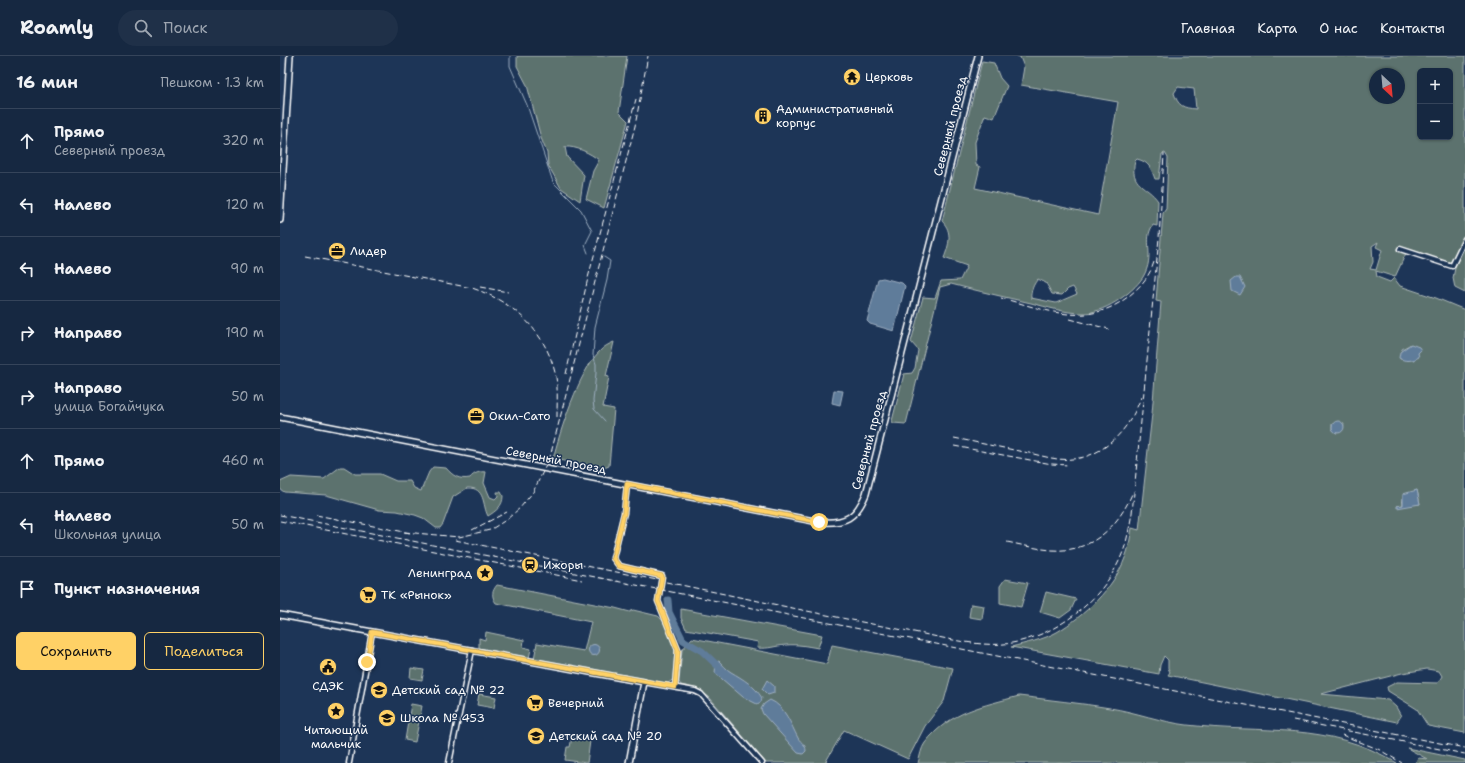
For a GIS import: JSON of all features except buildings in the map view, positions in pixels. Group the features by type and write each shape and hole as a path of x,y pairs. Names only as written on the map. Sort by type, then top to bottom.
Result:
{"street":[{"path":"280,220 290,56"},
{"name":"Северный проезд","path":"280,417 819,522 838,522 854,515 866,494 978,56"},
{"path":"1400,248 1452,266 1465,239"},
{"path":"627,484 624,513 613,558 619,566 662,576 658,601 678,650 675,687"},
{"path":"280,615 695,691 706,698 762,763"},
{"path":"349,763 372,632"},
{"path":"449,763 472,650"},
{"path":"629,763 644,682"}],"green space":[{"path":"517,56 627,56 619,112 628,121 604,208 586,199 593,171 599,160 587,153 578,149 565,147 567,157 584,175 580,201 561,188 548,165 547,153 541,138 527,85 517,66"},
{"path":"1017,56 1465,56 1465,293 1455,288 1453,278 1455,268 1447,267 1406,253 1395,277 1376,271 1377,277 1390,282 1394,278 1400,286 1436,298 1465,310 1465,733 1428,726 1417,709 1388,691 1387,687 1397,682 1438,683 1442,676 1439,671 1427,669 1402,673 1321,694 1388,700 1396,707 1401,716 1397,722 1168,675 1170,672 1168,668 1168,660 1164,656 1160,665 1159,674 1011,647 1052,635 1077,618 1097,600 1114,580 1120,569 1128,551 1132,528 1139,530 1152,414 1161,302 1156,301 1163,213 1166,209 1168,158 1165,153 1162,154 1159,179 1155,179 1147,164 1137,159 1135,161 1134,169 1137,180 1158,201 1157,226 1153,225 1150,231 1148,243 1149,255 1147,269 1143,277 1132,290 1107,307 1082,313 1056,310 951,284 940,287 906,424 893,423 892,421 904,374 912,373 915,368 918,350 911,342 923,297 935,298 941,281 960,280 967,266 944,258 949,234 942,221 982,61 994,63 1000,78 1007,86 994,118 985,115 975,142 976,165 980,167 975,188 1098,215 1118,102 1021,85 1024,67 1020,57","holes":["1178,87 1194,89 1196,109 1184,107 1179,104 1174,93","1378,242 1376,247 1382,250 1376,270 1370,269 1373,262 1372,246","1038,279 1046,283 1052,294 1062,295 1068,289 1073,287 1077,294 1056,303 1031,298 1032,290","1411,344 1418,353 1415,360 1400,359 1402,349","1332,424 1344,424 1342,431 1336,433 1332,429","1417,490 1420,504 1397,506 1403,505 1402,498"]},
{"path":"614,342 606,376 609,377 603,407 614,409 609,466 604,468 553,459 565,418 584,373 601,350"},
{"path":"340,467 344,467 355,474 380,474 396,481 410,481 414,488 421,491 429,472 433,467 446,468 459,478 470,478 479,472 486,472 484,483 490,497 495,499 498,496 497,492 501,492 503,500 498,508 488,516 482,498 477,490 467,488 453,497 443,524 440,528 436,528 423,518 415,515 397,511 379,510 326,495 284,492 280,489 280,482 291,477 324,479"},
{"path":"1005,579 1028,583 1021,607 1000,603 1000,586"},
{"path":"497,585 630,612 633,610 658,616 665,622 672,637 675,654 674,679 668,683 664,683 534,659 537,643 584,651 591,622 496,603 493,598 493,594"},
{"path":"1046,592 1076,599 1071,610 1060,618 1040,612"},
{"path":"971,604 984,606 982,619 969,617"},
{"path":"681,609 822,635 818,648 802,645 782,645 757,648 758,642 686,629 681,618"},
{"path":"486,632 524,640 523,647 531,649 529,658 479,648 479,638 485,640"},
{"path":"692,638 827,664 832,645 953,668 944,701 925,726 908,759 844,730 825,763 766,763 709,697 697,689 681,685 679,682 682,650"},
{"path":"411,668 424,670 422,680 410,678"},
{"path":"479,694 496,697 494,708 477,705"},
{"path":"1019,696 1110,708 1187,725 1320,735 1345,741 1371,750 1397,763 918,763 925,743 945,724 968,711"},
{"path":"411,704 422,706 415,742 405,740"},
{"path":"572,737 590,741 587,763 565,760 567,747 570,747"},
{"path":"1407,748 1465,760 1465,763 1415,763 1418,758 1427,759"}],"water":[{"path":"1236,277 1240,277 1245,287 1240,295 1232,291 1231,281"},
{"path":"883,278 902,283 905,286 894,331 870,324 867,321 878,279"},
{"path":"1411,344 1419,347 1421,350 1418,353 1419,357 1409,360 1399,358 1400,352"},
{"path":"834,390 843,391 840,405 832,403"},
{"path":"1336,421 1340,421 1344,427 1340,433 1336,433 1332,429 1332,425"},
{"path":"1417,490 1420,504 1397,508 1397,506 1403,505 1403,494"},
{"path":"594,644 598,646 600,650 598,654 594,656 590,654 588,650 590,646"},
{"path":"719,661 728,670 752,686 762,698 761,702 757,704 743,697 715,673 716,662"},
{"path":"767,680 774,686 774,693 768,695 762,689"},
{"path":"770,700 784,711 798,738 805,747 806,751 803,754 798,753 763,714 761,709 764,704"}],"waterway":[{"path":"510,56 510,66 527,105 553,182 581,210 592,231 585,245 588,253"},
{"path":"604,257 610,261 607,280 595,327 593,355 596,364 596,373 593,401 594,409 605,421"},
{"path":"668,600 669,612 683,640 702,651 721,669"}],"railway":[{"path":"404,532 459,537 490,530 506,520 520,508 533,492 550,457 635,126 648,56"},
{"path":"566,374 588,278 636,99"},
{"path":"666,582 945,639 990,644 1017,642 1035,637 1052,629 1083,608 1109,579 1118,563 1125,546 1132,513 1159,238 1164,154"},
{"path":"305,256 472,288 502,301 515,310 526,321 537,333 545,346 552,361 556,377 557,417"},
{"path":"1001,298 1066,314 1098,312 1113,306 1133,293 1147,277 1154,262"},
{"path":"480,287 508,292"},
{"path":"1070,319 1109,329"},
{"path":"954,438 1056,459 1084,457 1095,453 1115,438 1131,419 1141,397"},
{"path":"954,446 1052,464 1068,465"},
{"path":"1007,542 1052,550 1066,550 1079,547 1101,536 1111,527 1119,517 1132,494"},
{"path":"472,530 507,512"},
{"path":"280,515 1465,748"},
{"path":"316,515 410,533"},
{"path":"280,521 582,580"},
{"path":"455,540 657,580"},
{"path":"1293,720 1465,754"},
{"path":"1342,735 1378,749 1402,763"}],"place":[{"name":"Церковь","path":"852,77"},
{"name":"Административный корпус","path":"763,116"},
{"name":"Лидер","path":"337,251"},
{"name":"Окил-Сато","path":"476,416"},
{"name":"Ижоры","path":"530,565"},
{"name":"Ленинград","path":"485,573"},
{"name":"ТК «Рынок»","path":"368,595"},
{"name":"СДЭК","path":"328,667"},
{"name":"Детский сад № 22","path":"379,690"},
{"name":"Вечерний","path":"535,703"},
{"name":"Читающий мальчик","path":"336,711"},
{"name":"Школа № 453","path":"387,718"},
{"name":"Детский сад № 20","path":"536,736"}],"route":[{"path":"367,662 372,632 675,687 679,657 676,642 660,609 658,601 662,576 619,566 613,558 624,513 627,484 819,522"}]}
